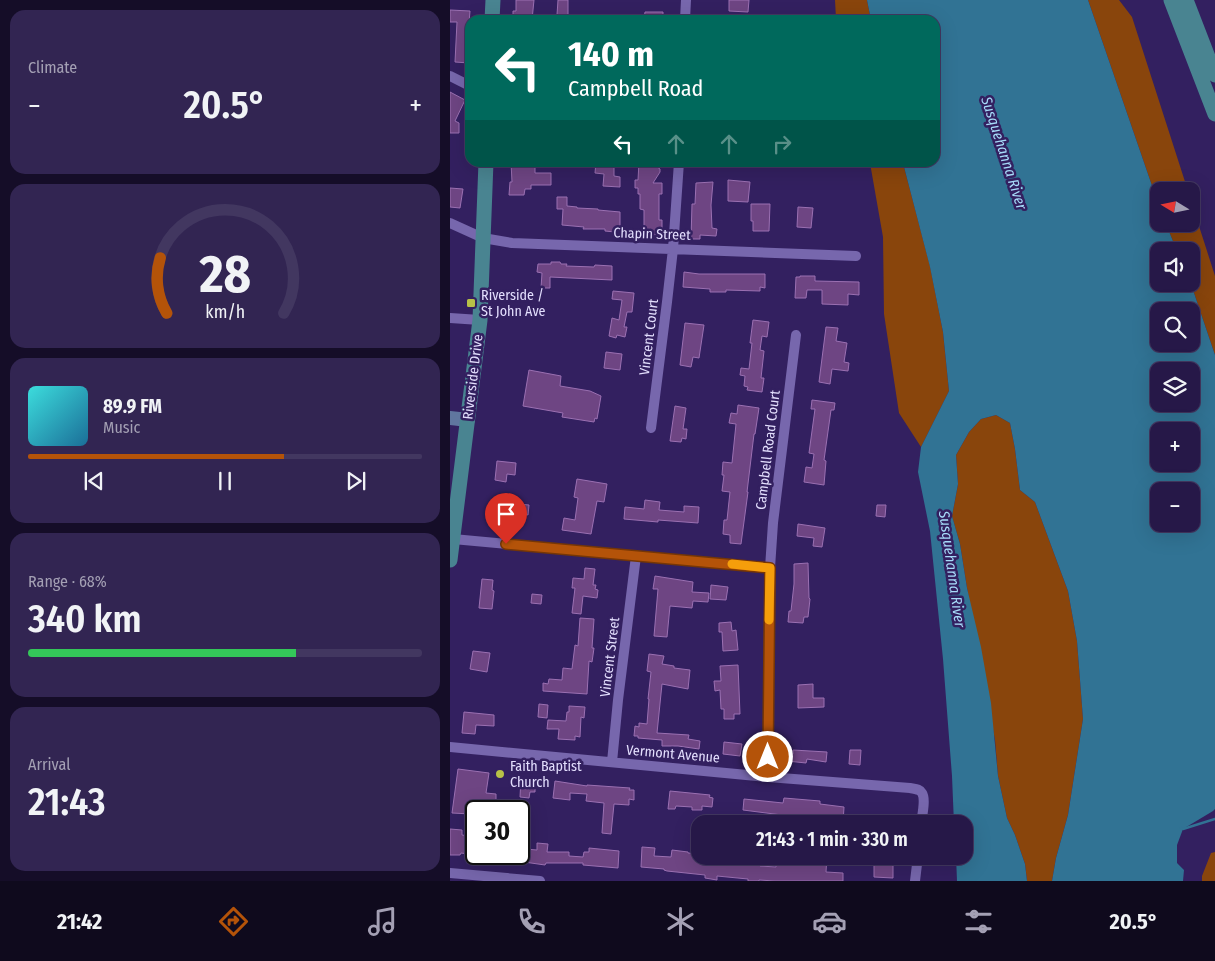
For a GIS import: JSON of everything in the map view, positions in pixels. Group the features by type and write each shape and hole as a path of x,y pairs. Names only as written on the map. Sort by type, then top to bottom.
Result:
{"main road":[{"path":"492,15 493,0"},
{"path":"1172,0 1215,114"},
{"path":"1186,0 1215,75"},
{"name":"Riverside Drive","path":"450,560 480,320 486,167"}],"street":[{"path":"685,15 686,0"},
{"path":"450,76 465,84"},
{"path":"673,249 679,167"},
{"name":"Chapin Street","path":"450,223 483,238 512,243 856,256"},
{"name":"Vincent Court","path":"651,428 673,249"},
{"path":"450,318 480,320"},
{"name":"Campbell Road Court","path":"768,777 770,568 773,523 796,335"},
{"path":"450,418 468,420"},
{"path":"453,539 770,568"},
{"name":"Vincent Street","path":"612,762 636,556"},
{"name":"Vermont Avenue","path":"450,747 918,789 924,799 922,815"},
{"path":"915,881 917,865"},
{"path":"450,873 540,881"}],"shaded area":[{"path":"835,0 867,0 870,15 836,15"},
{"path":"1088,0 1119,0 1132,17 1185,182 1151,182"},
{"path":"871,167 904,167 930,266 943,332 949,391 921,447 899,413 884,314 883,237"},
{"path":"1200,229 1215,276 1215,355 1200,311 1200,302 1197,302 1194,292 1200,292 1200,242 1173,242 1169,232 1200,232"},
{"path":"996,415 1010,423 1020,490 1035,502 1068,591 1077,641 1083,719 1068,815 1056,858 1052,881 1027,881 1025,864 1007,818 998,776 995,740 960,544 952,516 958,484 956,455 969,432 981,419"},
{"path":"1215,852 1215,881 1202,881 1202,876 1211,853"}],"water":[{"name":"Susquehanna River","path":"867,0 1088,0 1151,182 1150,232 1169,232 1173,242 1150,242 1150,292 1194,292 1197,302 1150,302 1150,352 1200,352 1200,311 1215,355 1215,809 1183,829 1177,845 1177,863 1184,870 1183,881 1052,881 1056,858 1068,815 1083,719 1077,641 1068,591 1035,502 1020,490 1010,423 996,415 981,419 969,432 956,455 958,484 952,516 960,544 967,588 981,647 991,703 998,776 1007,818 1025,864 1027,881 957,881 956,865 973,865 973,815 954,815 943,659 930,531 918,472 921,447 949,391 943,332 930,267 904,167 940,167 940,15 870,15"}],"building":[{"path":"516,0 534,0 532,15 513,15 513,11 516,11"},
{"path":"558,0 568,0 568,15 557,15"},
{"path":"729,0 749,0 748,12 729,11"},
{"path":"450,10 470,11 470,15 465,15 465,63 455,62 457,22 450,22"},
{"path":"645,12 663,12 663,15 645,15"},
{"path":"450,92 465,100 455,121 459,123 459,133 450,133"},
{"path":"511,167 535,167 535,173 551,173 551,185 531,185 531,189 525,189 524,195 509,195 510,182 512,182"},
{"path":"596,167 614,167 614,176 620,177 620,187 603,186 604,174 595,173"},
{"path":"639,167 657,167 660,169 653,183 662,183 662,194 659,194 659,220 662,220 660,235 644,234 644,210 640,209 640,194 638,194 638,188 635,188 635,180 638,180"},
{"path":"728,180 750,182 748,202 728,201"},
{"path":"713,182 712,228 717,229 716,236 700,235 700,239 691,239 692,204 695,204 696,183"},
{"path":"450,188 463,189 460,208 450,207"},
{"path":"557,197 567,197 567,206 620,212 620,230 615,232 605,231 605,229 583,229 584,227 562,225 563,209 557,209"},
{"path":"751,204 770,204 769,231 753,231"},
{"path":"798,207 813,208 811,228 797,227"},
{"path":"551,262 560,262 561,264 567,264 566,266 612,266 612,280 550,277 550,288 541,288 542,273 537,272 538,264 551,264"},
{"path":"684,272 699,274 765,274 765,288 760,287 760,291 726,290 726,292 710,292 710,289 683,287"},
{"path":"815,276 815,281 859,282 859,295 848,294 848,305 822,304 822,290 807,290 806,298 795,298 796,277"},
{"path":"613,291 634,293 632,312 627,312 624,327 627,327 625,337 617,335 616,338 609,336 612,318 619,320 622,300 612,299"},
{"path":"753,320 769,322 767,337 762,336 760,350 764,351 761,378 764,378 762,392 747,390 748,387 744,386 745,376 740,375 741,368 749,369"},
{"path":"685,323 704,325 699,358 693,357 691,367 680,365"},
{"path":"826,327 838,328 836,341 847,343 844,362 849,363 848,371 832,369 830,384 819,382"},
{"path":"606,352 622,354 620,370 604,368"},
{"path":"529,370 561,376 560,386 590,391 601,396 597,419 595,418 594,422 562,417 563,413 523,406"},
{"path":"812,400 835,403 834,410 831,410 824,460 826,461 824,485 804,482 806,467 812,468 814,454 809,453 815,409 811,409"},
{"path":"738,405 759,408 754,434 741,544 730,543 730,535 723,534 724,520 727,520 730,492 722,491 723,462 732,463 736,424 729,423 731,413 737,414"},
{"path":"675,406 686,408 683,429 687,429 686,439 682,438 681,442 670,441"},
{"path":"497,461 516,463 515,475 507,474 506,482 495,480"},
{"path":"577,479 607,484 604,502 597,501 591,534 562,530 564,518 575,520 578,498 574,497"},
{"path":"645,500 660,502 659,510 684,512 684,506 699,507 698,523 624,519 625,507 644,509"},
{"path":"490,502 513,506 512,514 504,513 503,524 488,522"},
{"path":"519,504 529,505 528,515 518,513"},
{"path":"877,505 886,505 885,517 876,516"},
{"path":"798,524 825,528 822,547 813,546 814,538 797,536"},
{"path":"808,563 810,599 808,617 804,617 803,623 788,622 794,584 794,564"},
{"path":"585,568 595,569 593,585 596,585 595,589 598,590 597,598 583,596 581,614 572,613 575,588 572,588 573,578 584,579"},
{"path":"655,576 693,582 692,592 709,593 708,602 693,601 692,608 670,606 667,637 654,636 658,589 653,589"},
{"path":"482,579 493,580 492,609 479,608"},
{"path":"711,585 728,587 726,600 710,599"},
{"path":"532,594 542,595 541,604 531,603"},
{"path":"580,618 594,619 592,648 594,648 592,662 589,661 587,694 543,691 543,683 548,684 549,679 562,680 563,668 572,669 575,645 578,646"},
{"path":"731,622 732,631 736,630 738,650 723,651 722,632 719,632 719,623"},
{"path":"473,651 490,653 487,672 470,669"},
{"path":"649,654 664,656 662,664 690,670 688,689 662,684 657,733 689,735 688,739 700,741 699,749 662,746 662,740 634,736 635,726 639,727 639,723 647,724 651,672 647,671"},
{"path":"738,665 740,714 734,714 734,719 724,719 724,709 721,709 720,690 715,691 714,681 721,681 720,666"},
{"path":"813,684 813,698 824,698 824,707 798,708 798,685"},
{"path":"539,704 548,705 547,718 538,717"},
{"path":"569,706 585,707 584,718 581,717 580,737 575,736 575,740 558,739 559,729 547,729 548,720 566,721"},
{"path":"464,712 494,715 494,726 476,725 475,734 462,733"},
{"path":"724,742 742,744 740,756 723,754"},
{"path":"793,750 827,752 826,762 807,759 806,763 787,761 788,754 793,754"},
{"path":"850,750 861,750 860,765 849,764"},
{"path":"458,769 489,773 486,793 496,794 496,800 465,800 465,814 452,813"},
{"path":"521,778 540,779 540,788 535,787 535,792 530,792 529,798 520,797"},
{"path":"555,781 587,786 630,788 629,790 634,790 634,800 629,799 629,805 614,804 611,834 602,833 604,803 586,801 587,794 570,793 570,800 553,798"},
{"path":"670,791 710,795 709,797 713,798 712,807 702,806 702,810 692,810 692,807 676,806 675,809 668,809"},
{"path":"784,798 820,801 820,804 844,807 844,815 782,815 743,810 744,799 783,803"},
{"path":"450,829 462,830 462,835 465,835 465,854 450,855"},
{"path":"537,843 548,844 547,852 569,852 569,856 583,857 584,852 589,852 589,848 619,851 618,868 583,865 583,863 546,863 545,865 530,863 530,849 537,850"},
{"path":"642,847 655,848 654,856 671,857 672,850 688,852 691,853 691,865 760,865 776,867 776,865 826,865 826,872 843,873 843,881 748,881 748,879 717,876 717,880 705,878 705,875 641,867"},
{"path":"874,865 893,865 893,878 874,877"}],"waterway":[{"path":"1181,828 1215,819"}],"slow traffic":[{"path":"732,564 770,568 769,620"}],"place":[{"name":"Riverside / St John Ave","path":"471,303"},
{"name":"Faith Baptist Church","path":"500,774"}],"route":[{"path":"506,544 770,568 768,757"}]}
